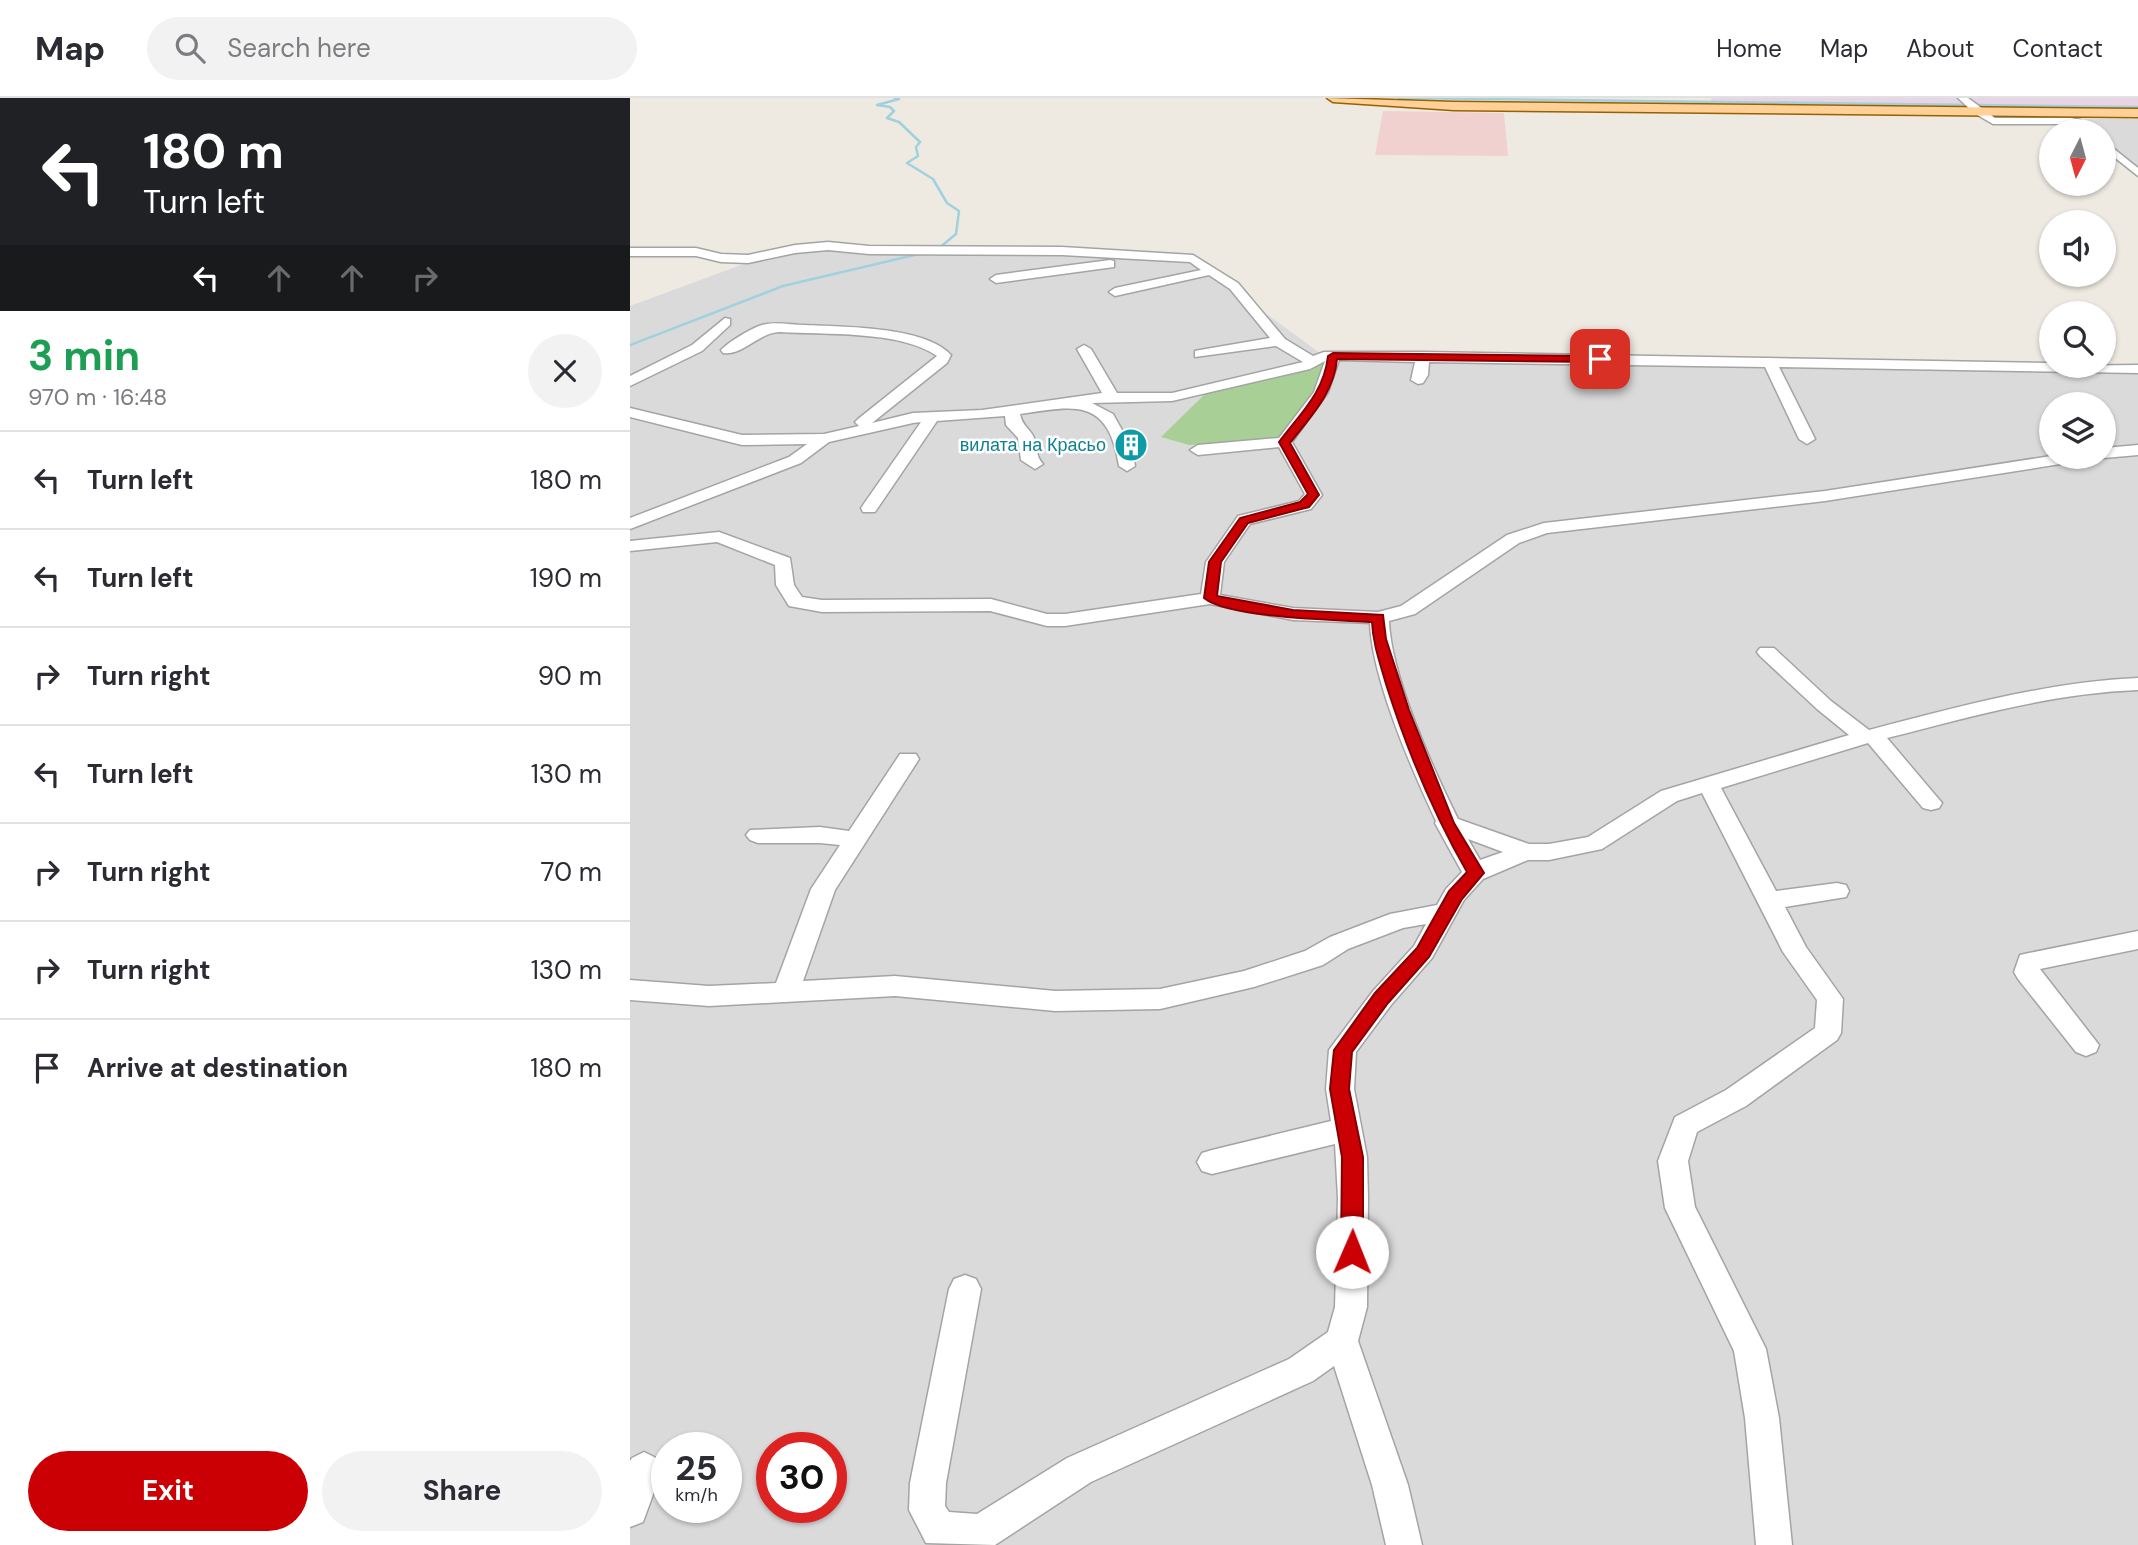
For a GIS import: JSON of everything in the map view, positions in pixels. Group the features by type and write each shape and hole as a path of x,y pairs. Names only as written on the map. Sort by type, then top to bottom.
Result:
{"main road":[{"path":"1333,98 1454,106 1859,111 1973,108 2138,114"}],"street":[{"path":"1973,108 1989,120 2039,121"},
{"path":"2116,154 2138,173"},
{"path":"630,252 696,252 721,258 748,260 795,249 828,246 869,250 1062,251 1193,259 1234,286 1279,341 1313,362"},
{"path":"996,279 1152,257"},
{"path":"1115,292 1211,271"},
{"path":"630,382 696,348 725,322"},
{"path":"728,350 766,328 780,328 900,337 940,351 944,355 942,359 863,422 869,429"},
{"path":"1200,354 1279,341"},
{"path":"1084,349 1112,397"},
{"path":"630,412 741,440 824,439 913,418 1012,410 1112,397 1172,397 1197,393 1305,366 1324,356 2138,369"},
{"path":"1198,450 1284,442 1320,398 1331,374 1333,356"},
{"path":"1418,380 1422,356"},
{"path":"1769,362 1807,439"},
{"path":"1073,401 1105,414 1124,448 1127,466"},
{"path":"1012,410 1014,425 1026,437 1029,460 1034,464"},
{"path":"869,508 932,418"},
{"path":"630,524 795,460 824,439"},
{"path":"1210,598 1215,562 1244,520 1305,505 1314,495 1284,442"},
{"path":"2116,452 2138,450"},
{"path":"630,546 719,537 784,562 785,585 796,602 822,606 991,605 1046,620 1065,620 1210,598 1293,614 1379,618 1408,610 1513,539 1544,528 1825,496 2039,462"},
{"path":"1379,618 1379,639 1402,710 1446,823 1475,873"},
{"path":"1766,652 1824,705 1869,736 1931,803"},
{"path":"1404,1545 1390,1485 1342,1341 1351,1307 1353,1157 1340,1089 1343,1050 1382,998 1423,952 1455,895 1475,873 1494,863 1527,852 1549,852 1594,844 1669,796 1869,736 1972,710 2088,686 2138,684"},
{"path":"786,992 823,889 908,759"},
{"path":"1708,784 1796,952 1830,999 1828,1033 1736,1098 1685,1125 1672,1161 1680,1208 1750,1349 1762,1418 1774,1545"},
{"path":"1446,823 1527,852"},
{"path":"758,835 820,835 855,840"},
{"path":"1768,901 1837,891"},
{"path":"630,990 709,996 895,986 1055,1001 1160,999 1245,980 1314,958 1339,943 1399,920 1447,912"},
{"path":"2086,1045 2027,972 2029,962 2138,940"},
{"path":"1212,1162 1347,1129"},
{"path":"965,1289 928,1483 927,1510 939,1530 972,1538 1079,1470 1301,1370 1342,1341"},
{"path":"630,1509 644,1470"}],"shaded area":[{"path":"1711,98 2138,98 2138,109 1712,102"},
{"path":"1383,111 1504,113 1508,156 1375,155"},
{"path":"2116,119 2138,119 2138,173 2116,154"},
{"path":"795,249 1190,258 1324,356 2039,367 2039,378 2116,378 2116,368 2138,368 2138,1545 630,1545 630,306 749,262"}],"green space":[{"path":"1322,362 1320,384 1315,394 1279,439 1189,445 1161,437 1205,394 1311,370"}],"waterway":[{"path":"895,98 899,99 877,105 890,107 894,111 887,118 899,122 920,142 916,147 918,156 907,163 933,179 947,203 959,211 956,234 939,248"},
{"path":"1399,98 2138,107"},
{"path":"630,345 783,286 923,253"}],"place":[{"name":"вилата на Красьо","path":"1131,445"}],"route":[{"path":"1352,1252 1353,1157 1340,1089 1343,1050 1382,998 1423,952 1455,895 1475,873 1446,823 1402,710 1379,639 1379,618 1293,614 1210,598 1215,562 1244,520 1305,505 1314,495 1284,442 1320,398 1331,374 1333,356 1600,359"}]}
